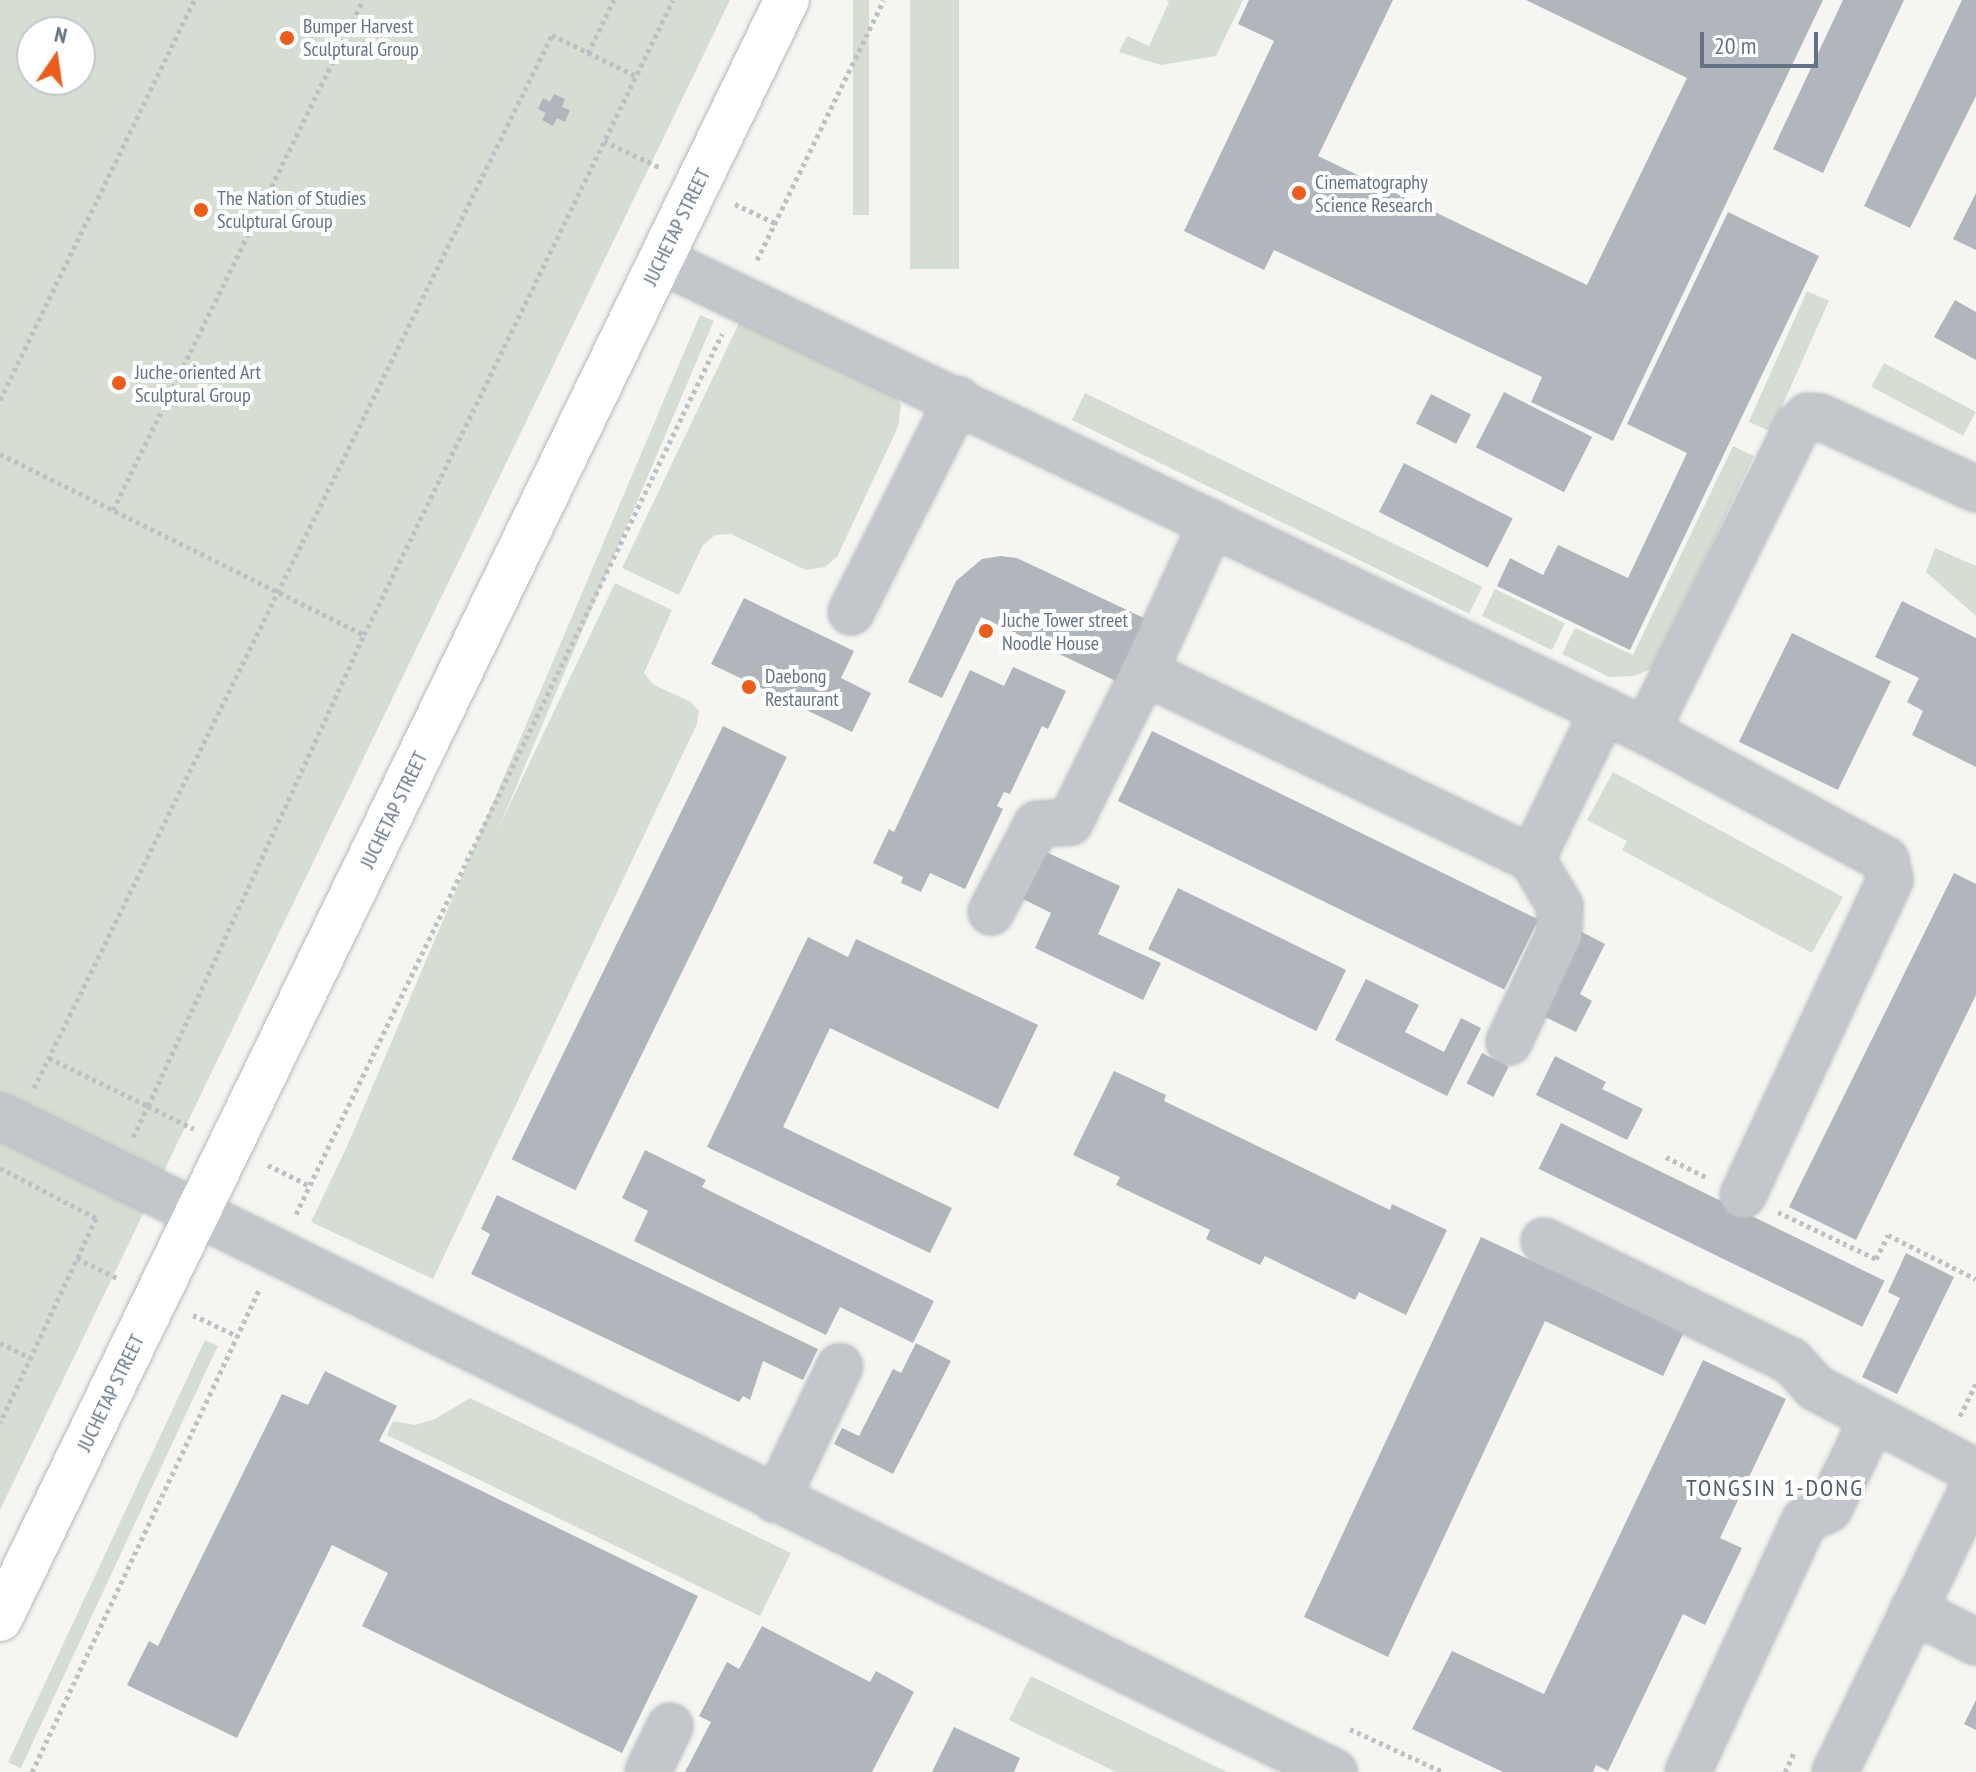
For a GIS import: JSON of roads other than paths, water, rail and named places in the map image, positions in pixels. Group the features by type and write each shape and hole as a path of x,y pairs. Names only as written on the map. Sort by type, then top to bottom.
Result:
{"main road":[{"name":"JUCHETAP STREET","path":"0,1619 787,0"}],"street":[{"path":"660,260 958,399 1604,710 1886,860 1890,880 1743,1195"},
{"path":"851,612 958,399"},
{"path":"1646,731 1798,425 1808,416 1820,417 1976,489"},
{"path":"991,912 1037,824 1070,822 1144,672 1212,523"},
{"path":"1144,672 1532,859 1560,906 1559,935 1509,1042"},
{"path":"1532,859 1604,710"},
{"path":"8,1120 1334,1772"},
{"path":"1544,1241 1791,1361 1816,1388 1872,1421 1976,1472"},
{"path":"776,1500 840,1366"},
{"path":"1688,1772 1805,1520 1829,1509 1872,1421"},
{"path":"1835,1772 1976,1482"},
{"path":"1913,1610 1976,1642"},
{"path":"648,1772 670,1726"}],"place":[{"name":"Bumper Harvest Sculptural Group","path":"287,38"},
{"name":"Cinematography Science Research","path":"1299,193"},
{"name":"The Nation of Studies Sculptural Group","path":"201,210"},
{"name":"Juche-oriented Art Sculptural Group","path":"119,383"},
{"name":"Juche Tower street Noodle House","path":"986,631"},
{"name":"Daebong Restaurant","path":"749,687"}],"district":[{"name":"TONGSIN 1-DONG","path":"1775,1488"}]}
